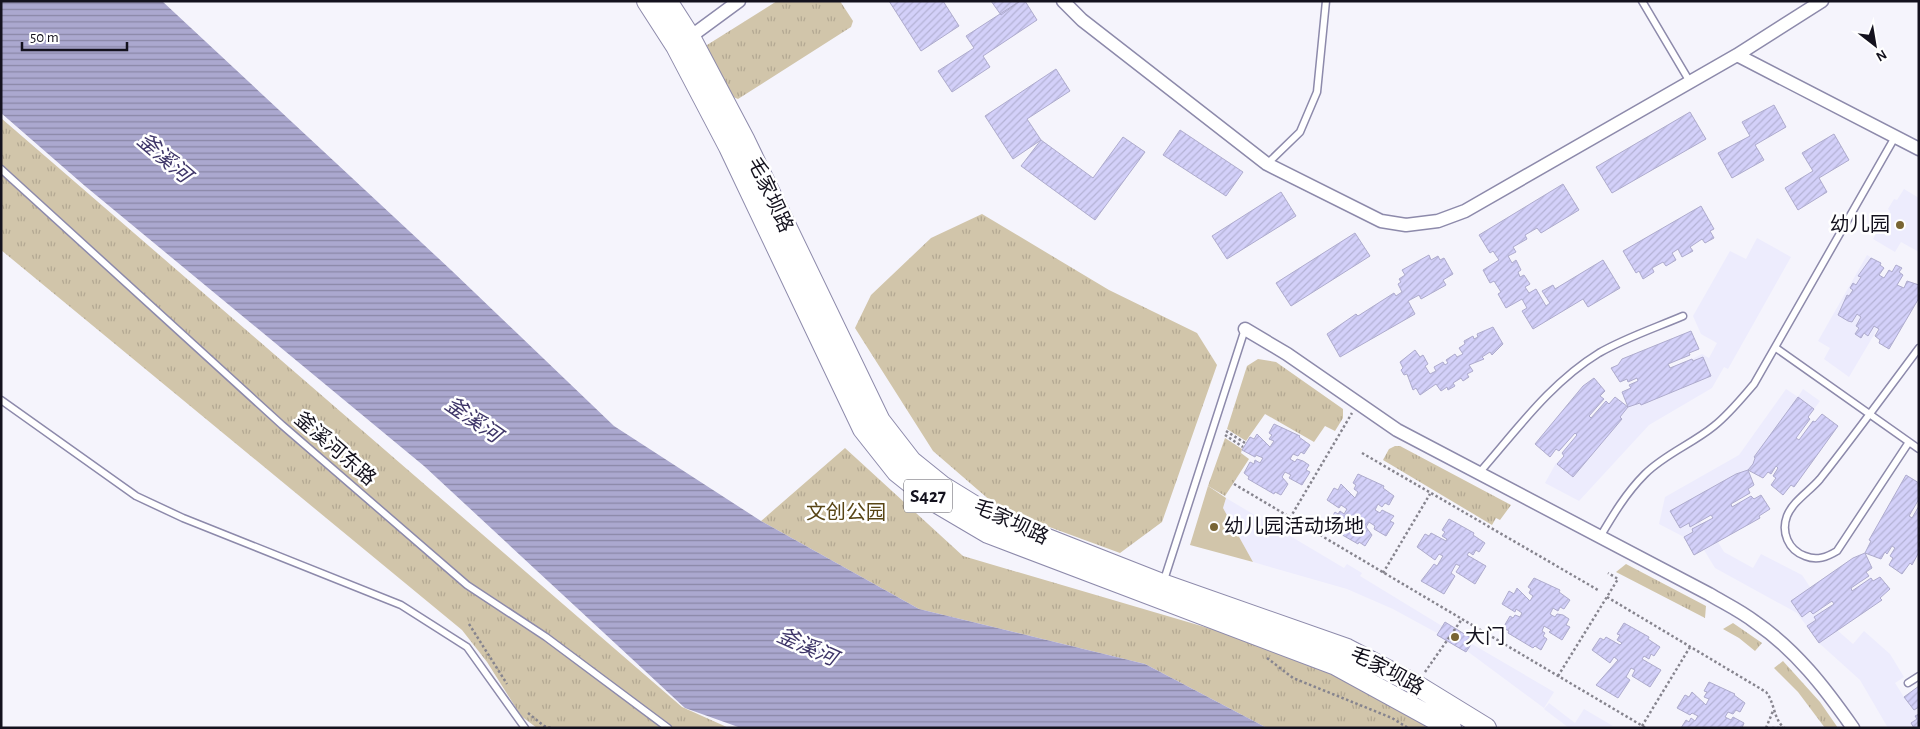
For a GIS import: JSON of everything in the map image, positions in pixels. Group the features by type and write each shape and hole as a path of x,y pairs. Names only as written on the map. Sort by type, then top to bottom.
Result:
{"main road":[{"name":"毛家坝路","path":"647,1 676,46 729,148 863,429 897,472 932,500 988,533 1336,665 1451,728"},
{"name":"毛家坝路","path":"667,1 690,37 745,141 880,421 911,461 942,486 994,518 1162,584 1347,649 1416,685 1486,728"}],"street":[{"path":"690,37 738,1"},
{"path":"1063,1 1082,20 1267,164 1382,221 1406,225 1438,222 1465,211 1736,55 1822,1"},
{"path":"1736,55 1919,149"},
{"path":"1245,329 1287,354 1397,430 1709,594 1755,621 1804,664 1823,685 1853,728"}],"lane":[{"path":"1267,164 1300,132 1317,92 1326,1"},
{"path":"1642,1 1690,82"},
{"path":"1600,537 1625,497 1645,474 1665,457 1713,426 1732,410 1754,384 1895,137"},
{"name":"釜溪河东路","path":"1,169 282,425 467,585 546,637 668,728"},
{"path":"1478,474 1550,392 1582,365 1616,344 1683,316"},
{"path":"1162,584 1245,329"},
{"path":"1776,348 1919,449"},
{"path":"1909,442 1837,551 1827,557 1817,559 1799,554 1793,549 1785,533 1785,525 1790,509 1819,480 1919,348"},
{"path":"1,400 136,496 183,518 401,605 467,647 525,728"},
{"path":"1908,683 1919,676"}],"path":[{"path":"1290,518 1358,403"},
{"path":"1226,431 1245,443"},
{"path":"1225,435 1242,447"},
{"path":"1362,453 1598,590"},
{"path":"1234,484 1646,728"},
{"path":"1383,573 1430,494"},
{"path":"1558,676 1618,578 1608,573"},
{"path":"1607,597 1766,692 1770,697 1776,717 1784,728 1772,728"},
{"path":"1416,685 1462,619"},
{"path":"469,624 511,690"},
{"path":"1642,726 1690,647"},
{"path":"1264,656 1293,678 1392,718 1408,728"},
{"path":"1766,728 1774,710"},
{"path":"527,712 544,726 551,728"}],"shaded area":[{"name":"幼儿园","path":"1904,189 1919,198 1919,252 1901,242 1895,252 1873,239 1890,211 1888,209 1894,199 1897,200"},
{"path":"1757,238 1791,257 1728,369 1724,367 1712,388 1649,425 1579,501 1545,483 1556,463 1573,477 1622,419 1620,417 1628,407 1640,403 1641,405 1711,376 1692,359 1702,354 1709,358 1717,343 1701,334 1693,316 1730,251 1746,259"},
{"path":"1867,255 1881,263 1880,265 1884,268 1879,275 1884,278 1878,328 1849,377 1824,359 1830,348 1818,341"},
{"path":"1786,389 1798,397 1803,389 1820,401 1814,409 1754,457 1753,464 1748,470 1735,474 1689,501 1702,524 1693,532 1684,537 1659,524 1665,497 1739,455"},
{"path":"1226,498 1344,568 1347,564 1362,573 1360,576 1442,626 1437,633 1393,609 1347,589 1253,562 1223,508"},
{"path":"1718,542 1724,552 1753,568 1761,554 1802,575 1810,587 1808,589 1837,630 1853,644 1864,631 1890,654 1904,677 1895,683 1904,697 1919,689 1919,728 1888,728 1860,680 1819,643 1797,613 1715,568 1704,550"},
{"path":"1472,644 1554,692 1544,708 1467,651"},
{"path":"1549,703 1575,723 1584,709 1613,726 1569,728 1544,709"}],"green space":[{"path":"777,1 840,1 853,21 851,27 738,99 731,96 705,53 707,45"},
{"path":"1,118 682,707 729,728 537,728 521,716 487,662 462,630 1,250"},
{"path":"982,214 1109,290 1197,333 1217,365 1162,522 1120,553 1000,509 933,451 855,328 871,295 931,238"},
{"path":"1258,359 1276,362 1343,409 1343,418 1335,431 1325,426 1314,442 1265,414 1246,441 1227,429 1247,366"},
{"path":"1225,438 1242,449 1241,453 1249,459 1225,496 1208,486"},
{"path":"1400,446 1511,505 1500,520 1496,518 1492,525 1383,460 1389,449"},
{"name":"文创公园","path":"845,448 963,556 1215,630 1333,675 1397,707 1428,728 1267,728 1145,664 919,609 761,521"},
{"name":"幼儿园活动场地","path":"1208,486 1226,498 1223,508 1253,562 1190,545"},
{"path":"1626,564 1706,606 1705,618 1616,572"},
{"path":"1733,623 1762,643 1755,651 1739,638 1723,629"},
{"path":"1783,661 1820,702 1838,728 1825,728 1798,692 1774,668"}],"water":[{"name":"釜溪河","path":"1,1 162,1 451,270 614,426 761,521 919,609 1145,664 1267,728 741,728 685,708 424,466 85,186 1,113"}],"building":[{"path":"889,1 943,1 959,26 921,51"},
{"path":"991,1 1020,1 1001,15"},
{"path":"1020,1 1025,1 1037,20 983,56 990,67 952,92 938,71 974,48 966,36"},
{"path":"1056,69 1070,91 1027,119 1041,140 1013,159 985,116"},
{"path":"1774,105 1786,127 1755,145 1764,160 1732,178 1718,153 1750,136 1742,122"},
{"path":"1690,112 1706,139 1612,193 1596,167"},
{"path":"1180,130 1243,172 1226,196 1163,155"},
{"path":"1834,134 1849,160 1819,178 1827,192 1798,210 1785,188 1813,171 1802,153"},
{"path":"1123,137 1145,152 1095,220 1021,166 1041,140 1093,178"},
{"path":"1563,184 1579,210 1541,233 1537,228 1525,235 1527,239 1513,247 1516,252 1508,256 1512,263 1516,260 1521,270 1518,272 1520,277 1524,275 1530,284 1525,287 1529,293 1536,289 1546,306 1550,303 1542,291 1553,285 1555,289 1603,260 1620,288 1588,307 1583,299 1533,329 1522,311 1527,308 1522,299 1506,308 1498,294 1501,292 1494,281 1490,283 1483,270 1499,260 1493,251 1490,253 1479,235"},
{"path":"1281,192 1296,216 1227,259 1212,236"},
{"path":"1701,206 1714,229 1710,231 1714,238 1705,243 1702,239 1690,247 1693,251 1682,257 1678,249 1672,253 1676,260 1666,266 1663,262 1652,268 1654,272 1643,279 1639,271 1636,273 1623,251"},
{"path":"1355,233 1370,256 1291,306 1276,283"},
{"path":"1429,255 1431,260 1438,256 1440,260 1444,258 1453,274 1443,280 1446,285 1421,299 1419,295 1408,301 1415,314 1340,357 1327,334 1356,314 1358,316 1394,293 1396,296 1402,292 1398,284 1401,282 1399,279 1405,275 1402,270"},
{"path":"1871,258 1881,263 1880,265 1884,268 1879,275 1884,278 1889,270 1892,272 1896,265 1902,268 1899,272 1903,275 1897,285 1904,288 1907,281 1919,285 1919,298 1889,349 1879,343 1880,340 1875,336 1879,329 1874,326 1868,336 1864,333 1861,338 1855,334 1859,328 1856,326 1861,317 1857,314 1852,322 1838,315 1847,295 1849,296 1853,290 1850,288 1853,283 1856,285 1861,277 1858,276"},
{"path":"1493,327 1503,344 1492,355 1490,352 1482,357 1484,359 1469,365 1473,371 1467,374 1469,377 1463,381 1461,378 1453,383 1455,386 1448,390 1447,387 1441,391 1436,384 1420,395 1416,388 1413,390 1407,374 1404,375 1401,370 1403,368 1400,362 1415,350 1420,357 1423,355 1428,364 1425,366 1430,374 1436,371 1434,367 1443,362 1445,365 1448,363 1446,360 1455,354 1457,357 1463,354 1459,348 1465,344 1464,341 1473,336 1474,339 1478,337 1477,334"},
{"path":"1691,331 1699,349 1668,364 1670,368 1692,359 1693,361 1703,357 1711,376 1641,405 1640,403 1628,407 1622,392 1631,388 1629,385 1638,381 1637,378 1628,382 1627,379 1620,382 1611,368 1618,365 1622,359"},
{"path":"1594,378 1605,391 1600,396 1604,399 1589,416 1591,418 1606,401 1609,404 1615,397 1628,407 1620,417 1622,419 1573,477 1557,464 1564,456 1562,453 1577,435 1575,433 1559,451 1556,449 1550,457 1535,444 1583,386"},
{"path":"1798,397 1814,409 1808,417 1810,419 1796,438 1799,440 1813,421 1815,422 1822,414 1838,426 1794,487 1791,485 1783,495 1771,485 1776,478 1773,476 1778,468 1776,466 1771,474 1768,472 1763,478 1748,470 1753,464 1754,457"},
{"path":"1274,424 1300,436 1310,445 1304,454 1301,452 1298,456 1293,454 1290,459 1295,462 1297,459 1303,461 1309,465 1306,470 1310,472 1302,485 1289,478 1291,475 1285,472 1282,477 1288,484 1281,495 1275,492 1274,494 1248,479 1249,477 1244,473 1250,462 1254,464 1255,460 1260,463 1263,458 1256,455 1255,457 1242,450 1250,437 1254,439 1257,434 1270,447 1274,441 1269,439 1272,435 1269,433"},
{"path":"1748,470 1754,485 1748,489 1750,493 1731,504 1732,507 1751,496 1754,499 1761,495 1770,509 1759,516 1760,518 1694,555 1684,537 1693,532 1692,529 1713,518 1711,515 1690,527 1689,523 1680,528 1670,511 1736,474"},
{"path":"1358,474 1384,486 1383,488 1394,496 1389,505 1385,503 1382,507 1378,504 1375,510 1380,513 1382,510 1394,516 1390,521 1394,523 1386,536 1374,529 1375,526 1369,522 1366,527 1372,535 1365,546 1332,529 1334,527 1328,524 1335,512 1338,514 1340,511 1344,514 1347,509 1341,505 1339,508 1327,500 1334,488 1338,490 1341,484 1355,498 1358,492 1354,489 1356,485 1353,483"},
{"path":"1906,475 1919,483 1919,499 1909,516 1912,518 1919,506 1919,552 1912,565 1910,563 1902,574 1889,565 1893,558 1890,556 1895,548 1892,546 1881,559 1865,553 1871,541 1869,540"},
{"path":"1449,519 1474,533 1473,535 1485,543 1479,552 1476,550 1473,555 1469,552 1467,555 1486,566 1475,584 1456,572 1460,566 1456,564 1451,573 1455,576 1444,594 1421,581 1434,564 1437,566 1443,556 1439,554 1435,560 1417,547 1425,534 1429,536 1431,533 1446,541 1447,539 1442,536 1445,532 1442,530"},
{"path":"1865,553 1872,568 1866,572 1869,576 1851,588 1852,591 1871,578 1873,581 1880,577 1890,589 1880,598 1882,600 1819,643 1807,626 1816,620 1814,617 1834,604 1832,601 1813,614 1810,611 1802,617 1791,601 1853,558"},
{"path":"1534,578 1560,590 1559,592 1570,600 1564,609 1560,607 1558,611 1553,608 1550,614 1555,617 1557,614 1563,615 1569,619 1566,625 1570,627 1562,640 1549,632 1551,630 1544,626 1542,631 1545,633 1543,636 1547,639 1541,650 1535,646 1533,648 1503,628 1510,616 1513,618 1515,615 1520,617 1522,613 1516,609 1515,612 1502,604 1509,591 1514,594 1517,588 1530,601 1533,596 1529,593 1531,589 1528,587"},
{"name":"大门","path":"1445,622 1474,640 1466,652 1437,635"},
{"path":"1624,623 1649,637 1648,639 1660,647 1654,656 1651,654 1649,659 1644,656 1642,659 1661,670 1650,687 1632,676 1635,670 1631,668 1626,677 1630,680 1618,698 1596,685 1618,660 1614,657 1610,663 1592,650 1600,638 1604,640 1606,637 1620,645 1622,643 1617,640 1620,635 1617,634"},
{"path":"1709,682 1735,694 1745,703 1740,712 1736,710 1733,714 1728,712 1725,717 1731,720 1733,717 1744,723 1742,728 1681,728 1686,720 1689,722 1691,718 1695,721 1698,716 1692,713 1690,715 1677,708 1685,695 1689,697 1692,692 1706,705 1709,699 1704,697 1707,692 1704,691"},
{"path":"1919,686 1919,707 1914,710 1904,697"},
{"path":"1919,714 1919,727 1914,728 1911,723 1917,719 1915,716"}],"place":[{"name":"幼儿园","path":"1900,225"},
{"name":"幼儿园活动场地","path":"1214,527"},
{"name":"大门","path":"1455,637"}]}
